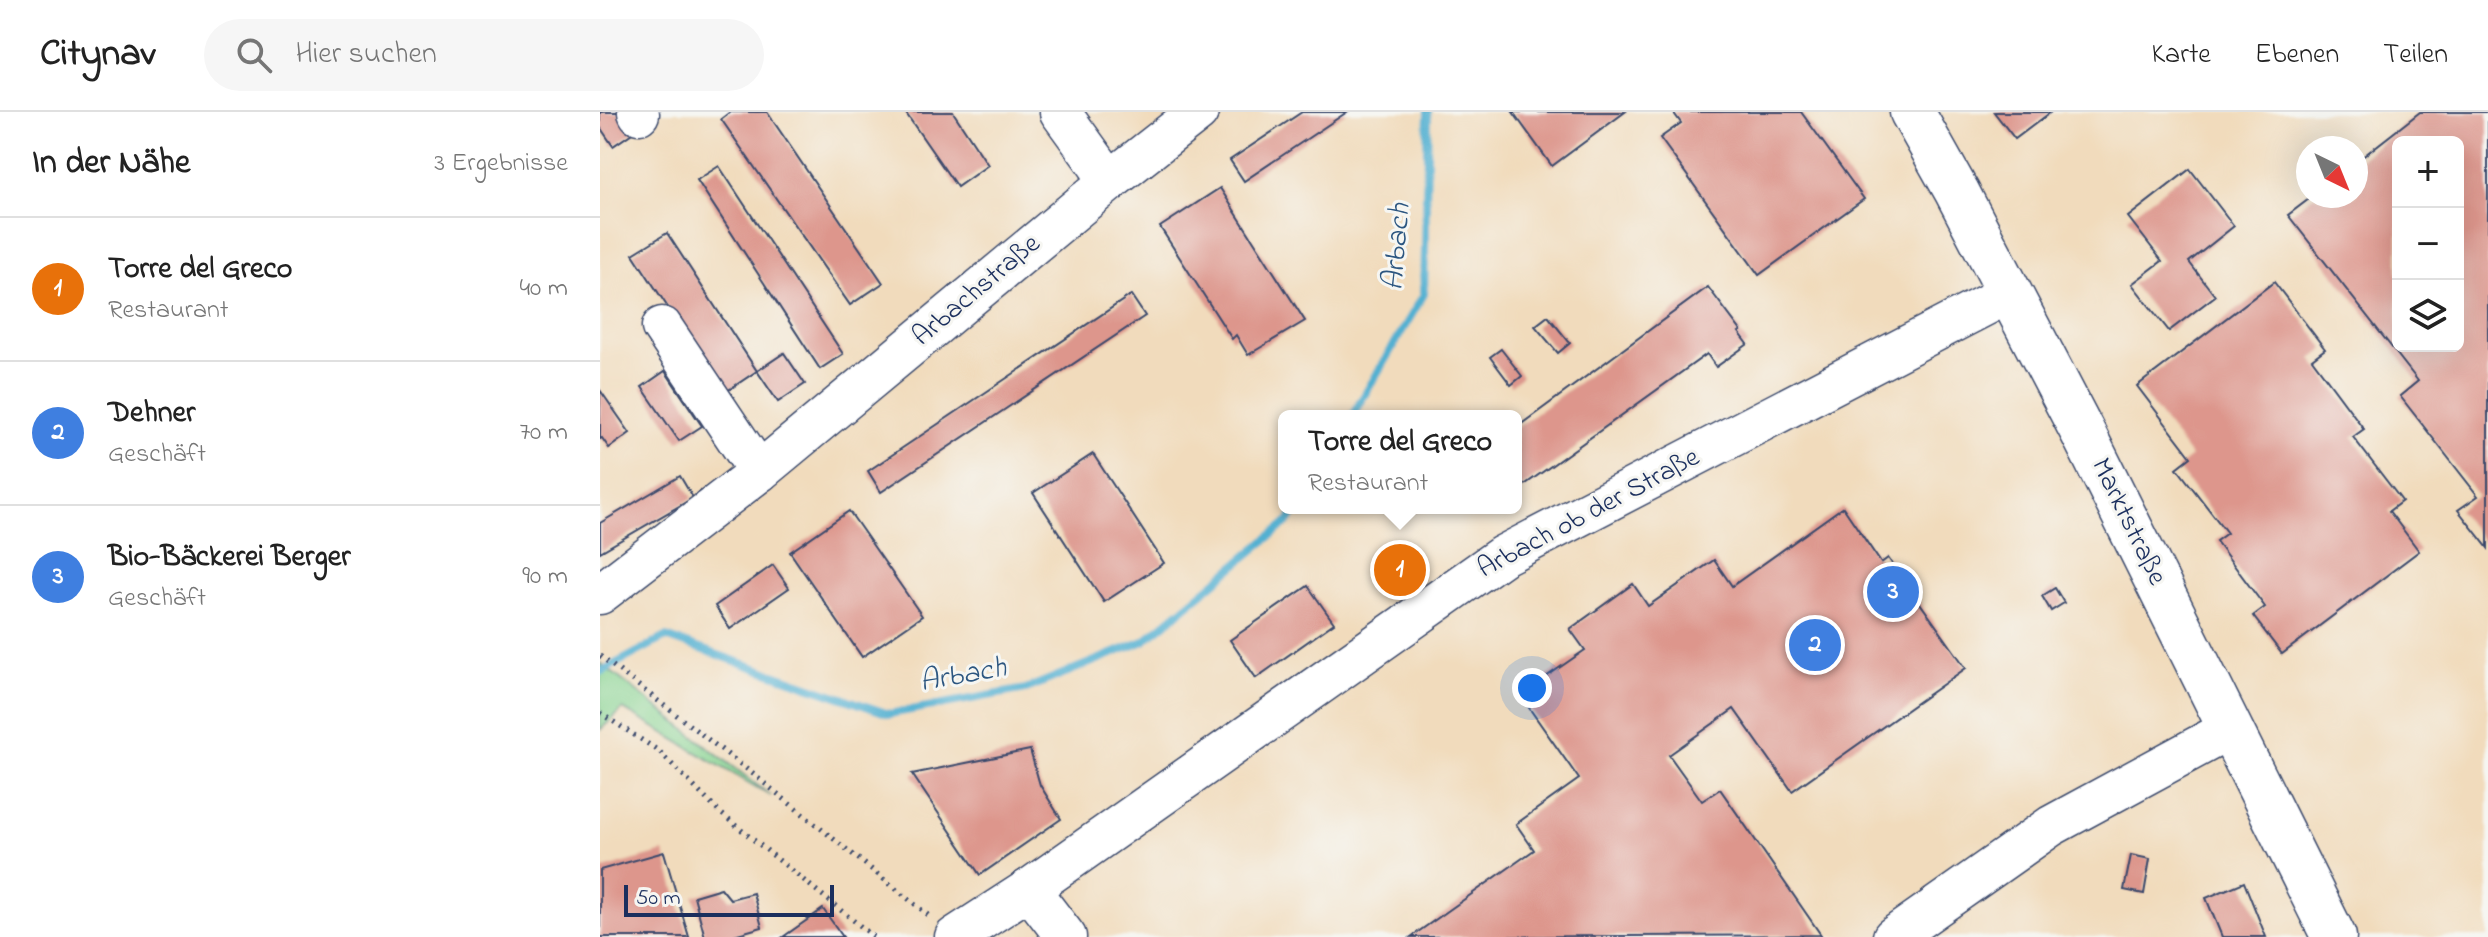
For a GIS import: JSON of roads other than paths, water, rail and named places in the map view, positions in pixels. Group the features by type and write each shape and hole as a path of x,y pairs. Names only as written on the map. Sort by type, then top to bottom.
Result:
{"main road":[{"name":"Marktstraße","path":"1912,112 2083,433 2334,937"}],"street":[{"path":"1060,112 1110,181"},
{"name":"Arbachstraße","path":"600,594 759,472 1110,181 1198,112"},
{"name":"Arbach ob der Straße","path":"955,937 1029,889 1502,556 2009,293"},
{"path":"662,327 759,472"},
{"path":"1893,937 2051,826 2230,729"},
{"path":"1029,889 1066,937"}],"waterway":[{"name":"Arbach","path":"1356,410 1424,294 1428,112"},
{"name":"Arbach","path":"600,672 666,637 889,714 1026,689 1144,641 1294,514"}],"place":[{"name":"Torre del Greco","path":"1400,570"},
{"name":"Bio-Bäckerei Berger","path":"1893,592"},
{"name":"Dehner","path":"1815,645"}]}
